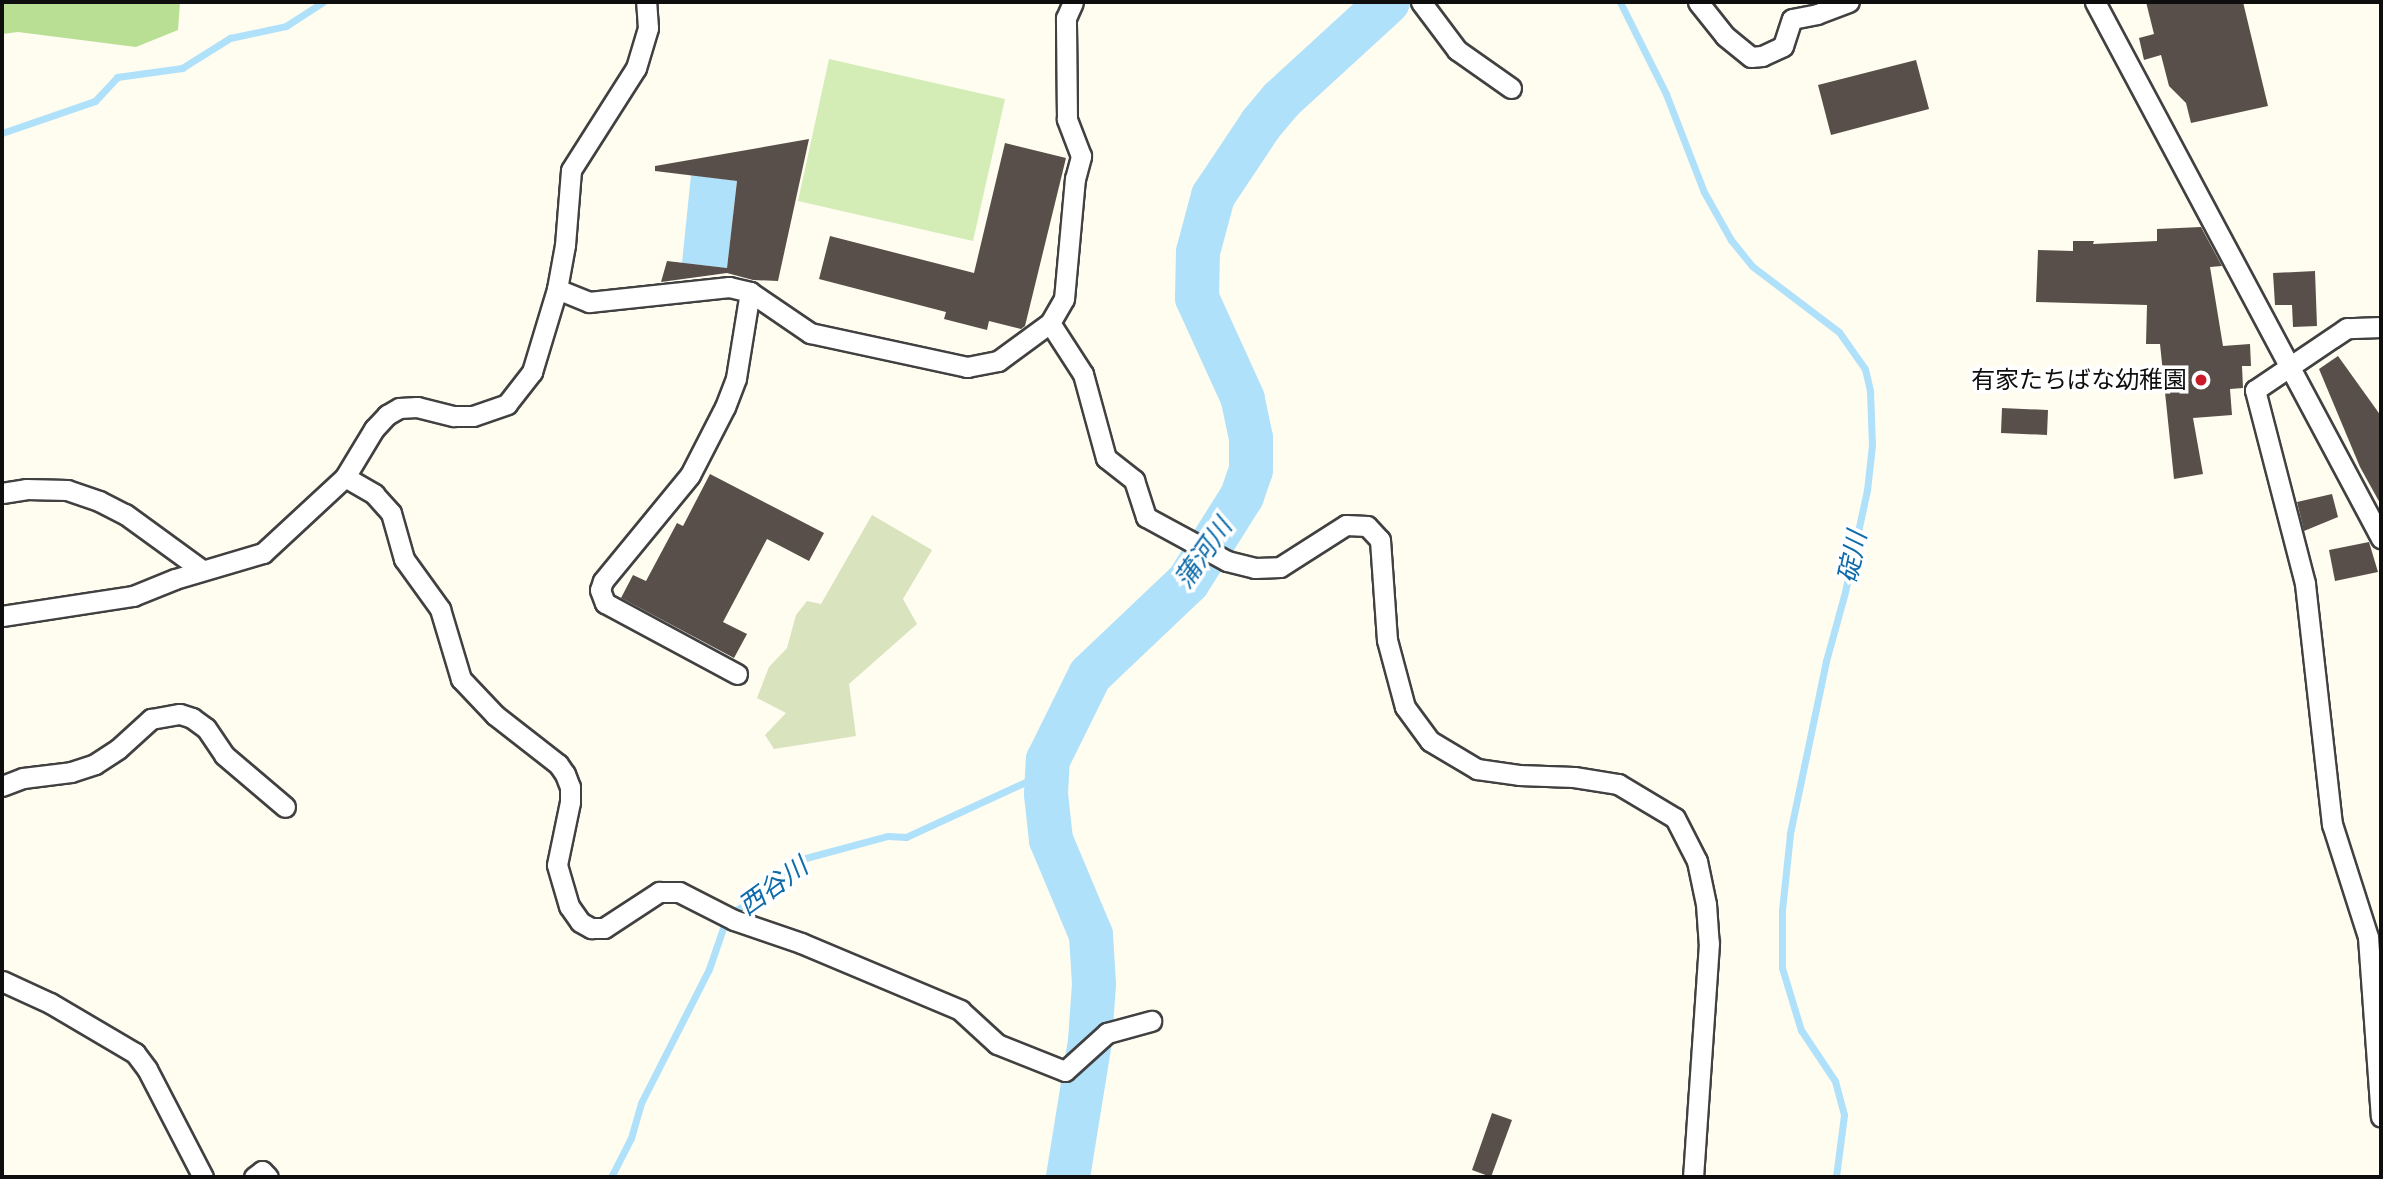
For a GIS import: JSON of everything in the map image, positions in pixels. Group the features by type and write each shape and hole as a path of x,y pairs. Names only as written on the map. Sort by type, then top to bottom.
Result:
{"street":[{"path":"2,616 133,596 202,570 263,553 345,477 374,429 387,415 399,408 416,407 454,416 473,416 508,404 533,372 557,289 565,245 571,170 636,68 648,28 646,2"},
{"path":"557,289 589,302 729,286 750,292 810,333 967,367 998,361 1050,323 1064,299 1075,179 1081,156 1067,119 1066,18 1073,2"},
{"path":"1422,2 1457,50 1511,88"},
{"path":"1698,2 1725,36 1751,57 1762,56 1783,46 1792,19 1817,14 1849,2"},
{"path":"2095,2 2381,538"},
{"path":"737,674 605,603 600,590 603,581 690,475 736,378 750,292"},
{"path":"1050,323 1083,374 1106,458 1134,480 1146,517 1227,561 1255,568 1280,567 1346,525 1367,526 1380,540 1387,640 1405,707 1430,741 1477,769 1519,775 1574,776 1618,784 1675,818 1697,861 1709,943 1693,1177"},
{"path":"2381,327 2347,328 2255,390 2305,584 2332,824 2368,936 2381,1118"},
{"path":"345,477 374,494 391,513 404,559 440,610 461,679 495,715 558,764 565,774 570,787 570,802 557,864 569,906 580,922 592,928 604,928 659,892 679,892 731,919 801,943 960,1010 997,1044 1065,1071 1107,1034 1151,1021"},
{"path":"2,493 26,489 67,490 99,501 125,514 202,570"},
{"path":"2,786 23,778 71,772 95,764 118,749 151,719 180,714 192,718 206,728 224,755 285,807"},
{"path":"2,981 50,1003 135,1053 147,1069 203,1177"},
{"path":"254,1177 262,1171 268,1177"}],"green space":[{"path":"2,2 180,2 178,30 136,47 18,32 2,34"},
{"path":"829,59 1005,99 973,241 798,201"},
{"path":"872,515 932,550 903,599 917,624 849,684 856,736 774,749 765,735 786,713 757,698 769,667 787,648 796,615 807,601 821,604"}],"water":[{"path":"691,175 737,181 727,268 682,263"}],"building":[{"path":"2146,2 2243,2 2268,106 2191,123 2186,103 2169,86 2161,55 2144,60 2139,38 2154,34"},
{"path":"1916,60 1929,109 1831,135 1818,85"},
{"path":"809,139 778,281 753,280 727,273 661,282 667,261 727,268 737,181 655,171 655,166"},
{"path":"1005,143 1066,158 1025,326 1021,329 989,321 987,330 944,319 946,312 819,279 830,236 974,273"},
{"path":"2201,227 2222,266 2210,267 2223,346 2250,344 2251,366 2242,366 2243,388 2230,389 2232,415 2193,418 2203,474 2174,479 2160,344 2146,344 2147,305 2036,302 2038,250 2073,251 2073,241 2094,241 2093,244 2157,241 2157,229"},
{"path":"2315,271 2317,326 2293,327 2292,305 2275,305 2273,273"},
{"path":"2338,356 2381,416 2381,505 2360,467 2319,369"},
{"path":"2002,408 2048,410 2047,435 2001,433"},
{"path":"710,474 824,533 809,561 767,539 723,622 747,634 734,658 621,598 633,575 646,581 677,523 683,526"},
{"path":"2332,494 2338,517 2304,531 2297,502"},
{"path":"2369,542 2378,572 2335,581 2329,550"},
{"path":"1492,1113 1512,1120 1491,1177 1472,1170"}],"waterway":[{"path":"2,133 95,101 117,77 182,68 230,38 286,26 323,2"},
{"name":"蒲河川","path":"1068,1177 1090,1041 1094,984 1091,935 1051,840 1046,794 1048,760 1090,675 1188,582 1242,496 1251,470 1251,438 1243,399 1197,298 1198,252 1213,196 1261,124 1281,100 1388,2"},
{"name":"碇川","path":"1620,2 1666,94 1704,192 1731,240 1752,266 1839,332 1865,369 1870,391 1872,445 1867,490 1845,592 1826,661 1790,834 1782,910 1782,968 1801,1030 1835,1081 1844,1115 1836,1177"},
{"name":"西谷川","path":"611,1177 631,1138 641,1103 709,969 723,928 736,910 769,892 788,868 802,859 888,836 906,837 1045,773"}],"place":[{"name":"有家たちばな幼稚園","path":"2201,380"}]}
